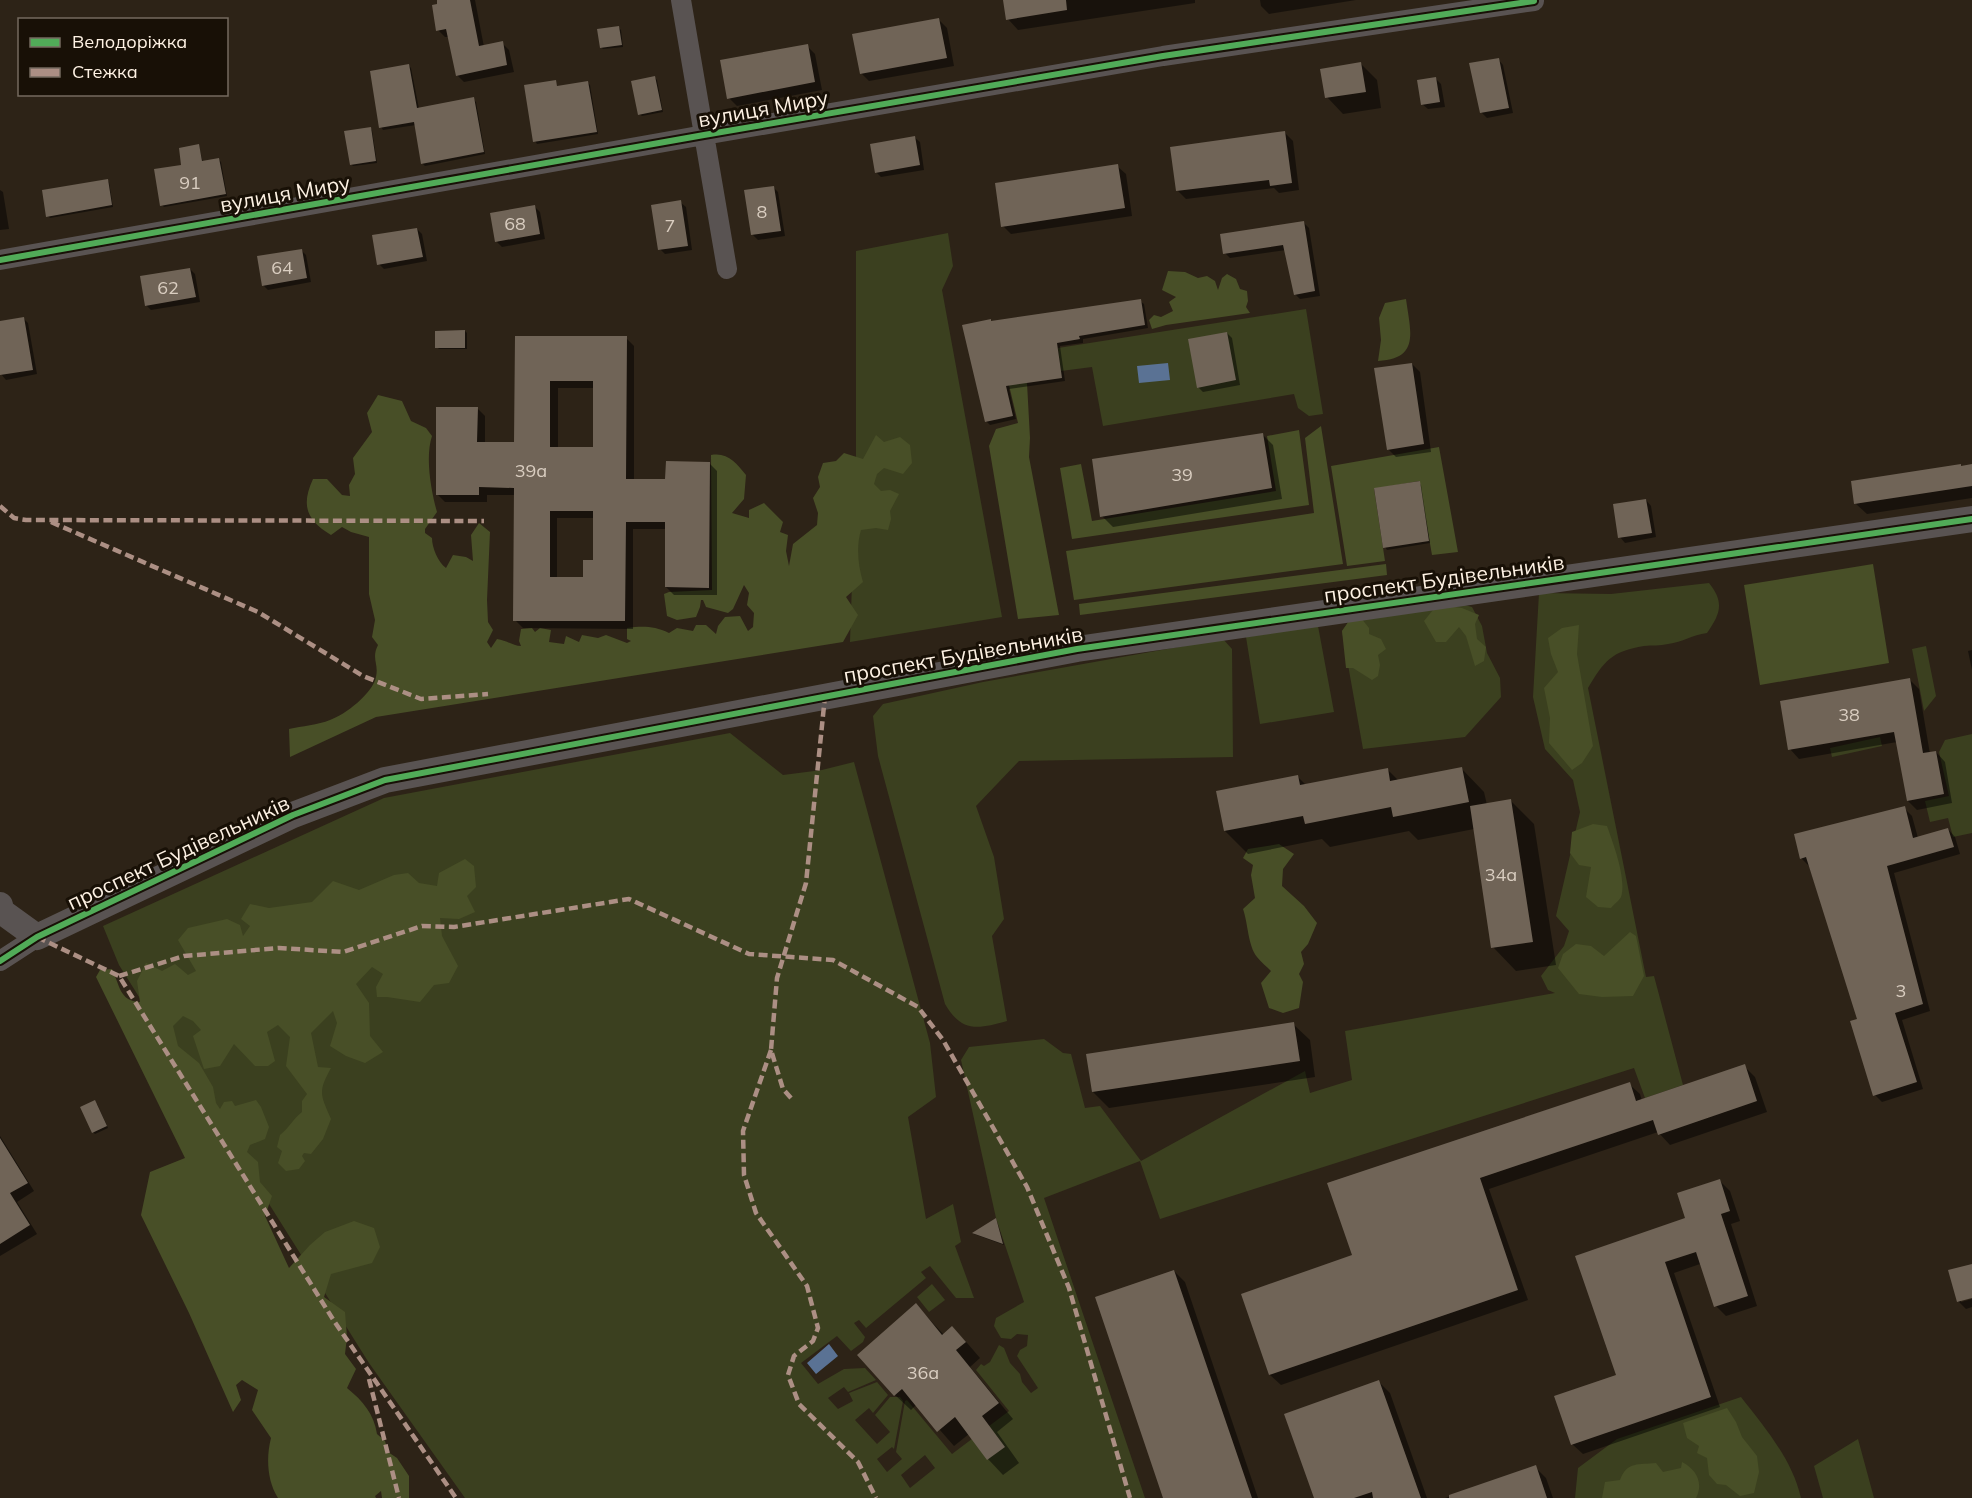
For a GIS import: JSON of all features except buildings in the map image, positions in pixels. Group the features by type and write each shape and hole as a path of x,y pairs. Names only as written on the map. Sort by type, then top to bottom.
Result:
{"street":[{"path":"681,0 728,269"},
{"name":"вулиця Миру","path":"0,260 1163,56 1534,1"},
{"name":"проспект Будівельників","path":"0,961 37,937 293,815 385,780 1077,649 1972,519"},
{"path":"0,905 1,911 37,937"}],"green space":[{"path":"948,233 953,266 942,290 1002,617 850,642 856,464 856,251"},
{"path":"1168,271 1185,272 1198,278 1207,276 1215,281 1218,290 1222,278 1227,274 1236,279 1240,289 1247,291 1246,307 1250,313 1152,329 1149,320 1154,315 1161,317 1173,311 1169,302 1176,297 1162,290"},
{"path":"1406,299 1410,332 1407,349 1392,359 1378,361 1381,340 1379,318 1385,303"},
{"path":"1306,309 1323,414 1309,416 1298,408 1294,394 1103,426 1092,367 1061,371 1058,348"},
{"path":"1008,381 1027,383 1029,457 1059,615 1018,619 989,446 996,429 1018,423"},
{"path":"378,395 402,401 411,421 426,428 432,436 429,464 437,512 425,529 425,533 432,538 434,550 440,562 446,568 453,555 466,557 473,561 471,535 479,523 490,532 487,600 488,622 493,630 487,642 491,648 497,639 521,646 519,641 521,629 532,628 535,632 540,628 551,630 549,642 564,644 566,636 579,642 582,635 598,638 606,635 627,643 631,641 627,639 627,628 638,627 653,628 669,633 677,628 693,631 696,625 706,625 716,634 718,626 725,617 740,616 748,631 753,627 754,613 747,605 749,593 744,585 733,609 728,613 706,607 701,600 696,617 677,620 667,616 664,594 712,590 711,455 727,457 746,475 744,499 732,513 749,518 749,510 764,503 783,522 780,532 788,535 786,551 789,566 793,544 817,525 818,513 813,498 820,487 818,477 823,463 836,461 844,453 863,459 876,435 884,442 900,437 910,445 912,463 903,474 884,468 877,474 874,484 881,491 890,490 899,494 890,511 891,519 888,530 876,528 861,530 858,556 863,582 846,597 858,615 843,642 376,717 290,757 289,729 325,722 343,713 358,703 370,690 376,677 375,654 378,645 372,637 375,620 369,594 369,537 342,527 331,535 311,518 307,497 313,479 327,479 342,495 350,496 349,485 355,474 353,458 372,432 367,413"},
{"path":"1321,426 1343,564 1074,600 1066,551 1314,513 1305,438"},
{"path":"1299,430 1309,505 1072,539 1060,468 1081,464 1092,521 1276,491 1267,436"},
{"path":"1439,447 1458,552 1432,555 1419,481 1374,489 1385,561 1347,566 1331,466"},
{"path":"1386,564 1387,575 1080,615 1079,604"},
{"path":"1873,564 1889,663 1760,685 1744,585"},
{"path":"1709,583 1719,603 1718,614 1707,633 1673,643 1633,648 1616,654 1604,664 1588,688 1646,977 1654,976 1683,1085 1645,1098 1634,1068 1160,1219 1140,1161 1044,1198 1145,1498 465,1498 369,1363 119,965 103,926 384,798 730,733 783,775 822,770 854,762 930,1043 936,1097 908,1117 926,1219 953,1204 961,1242 955,1246 974,1298 956,1298 930,1266 921,1272 926,1278 866,1328 859,1320 854,1323 865,1337 863,1342 851,1351 837,1336 801,1363 818,1384 844,1369 865,1368 876,1380 848,1392 844,1387 828,1398 838,1409 853,1401 849,1393 877,1382 888,1395 873,1413 869,1408 855,1420 877,1444 890,1432 875,1415 890,1397 900,1397 903,1401 894,1449 892,1447 877,1459 887,1472 902,1459 896,1452 907,1400 952,1454 1009,1411 976,1370 981,1364 984,1366 990,1362 999,1345 1004,1348 1010,1363 1020,1374 1022,1382 1031,1393 1038,1388 1017,1356 1020,1350 1027,1346 1028,1335 1017,1334 1011,1339 1001,1338 994,1326 996,1318 1024,1302 996,1218 961,1060 969,1047 1044,1039 1063,1053 1071,1054 1085,1108 1100,1106 1141,1161 1305,1071 1310,1093 1352,1080 1345,1031 1555,993 1548,990 1541,976 1564,946 1569,931 1556,916 1580,812 1573,780 1545,749 1533,697 1539,593 1611,594","holes":["925,1455 935,1468 910,1488 901,1475"]},
{"path":"1461,604 1472,607 1482,626 1487,653 1500,678 1501,697 1465,737 1363,749 1342,631 1349,621"},
{"path":"1437,605 1462,608 1479,615 1475,624 1477,639 1486,647 1484,661 1475,666 1466,636 1459,627 1446,642 1436,642 1424,621"},
{"path":"1361,618 1369,628 1369,634 1381,639 1386,649 1378,655 1380,665 1378,676 1372,680 1353,668 1346,668 1342,631 1349,621"},
{"path":"1579,625 1577,654 1593,746 1582,763 1572,770 1549,743 1550,718 1544,688 1558,672 1548,638 1562,628"},
{"path":"1318,626 1334,712 1260,724 1246,637"},
{"path":"1223,639 1232,649 1233,757 1019,761 976,806 994,857 1004,919 992,936 1007,1021 979,1027 964,1024 958,1020 945,1004 878,756 873,716 883,704 983,682"},
{"path":"1926,646 1936,696 1924,711 1912,649"},
{"path":"1972,734 1972,833 1953,837 1948,818 1930,822 1925,801 1949,796 1939,752 1945,740"},
{"path":"1880,737 1882,746 1832,757 1830,748"},
{"path":"1593,824 1607,826 1621,871 1621,897 1611,908 1598,907 1586,897 1591,867 1579,865 1570,853 1572,832"},
{"path":"1279,844 1294,854 1283,869 1282,886 1304,906 1317,923 1308,944 1301,952 1304,964 1299,974 1303,982 1299,1008 1283,1013 1269,1008 1261,983 1271,971 1254,952 1243,909 1255,898 1251,875 1253,865 1243,858 1248,849"},
{"path":"465,859 474,866 476,887 467,896 475,912 459,919 440,918 442,936 458,966 449,983 434,985 420,1002 377,997 376,987 383,974 372,967 356,984 369,1003 370,1036 383,1052 365,1063 346,1056 330,1046 337,1023 333,1011 311,1033 318,1067 331,1068 322,1093 331,1119 323,1139 311,1154 304,1153 302,1156 305,1161 299,1169 286,1171 278,1163 282,1151 277,1147 280,1135 302,1112 302,1101 307,1094 286,1066 290,1037 278,1025 267,1032 275,1061 268,1066 255,1066 234,1044 220,1066 204,1069 193,1036 201,1030 193,1021 183,1016 173,1026 178,1046 199,1063 213,1087 216,1103 220,1109 224,1102 232,1101 235,1106 256,1100 261,1107 269,1127 265,1139 250,1145 247,1152 258,1162 260,1182 272,1196 265,1216 289,1268 325,1232 354,1221 374,1228 380,1247 372,1263 331,1274 324,1297 345,1312 347,1337 345,1354 356,1369 347,1388 367,1408 377,1434 385,1441 388,1452 397,1458 409,1476 409,1498 382,1498 381,1491 375,1496 376,1498 278,1498 269,1469 268,1453 271,1438 252,1410 258,1390 242,1380 236,1385 241,1400 233,1412 189,1313 141,1215 150,1172 185,1158 96,977 100,970 112,969 124,995 128,999 140,1002 137,981 146,963 162,971 175,964 188,975 196,971 178,940 188,928 227,919 240,925 243,936 250,926 241,919 250,904 269,908 312,902 333,881 359,890 394,875 408,873 419,883 437,886 439,873"},
{"path":"1630,932 1636,936 1644,976 1633,996 1602,997 1579,994 1558,968 1563,954 1576,944 1591,946 1604,956"},
{"path":"932,1284 945,1300 929,1312 917,1297"},
{"path":"1741,1397 1784,1457 1801,1498 1575,1498 1578,1468 1617,1439"},
{"path":"1727,1408 1742,1437 1757,1456 1759,1472 1754,1493 1740,1496 1726,1485 1717,1484 1709,1475 1707,1458 1697,1453 1699,1446 1687,1438 1683,1423"},
{"path":"1858,1439 1874,1498 1823,1498 1814,1466"},
{"path":"1682,1462 1691,1468 1699,1482 1696,1498 1602,1498 1605,1482 1620,1480 1630,1467 1656,1463 1663,1472 1681,1468"}],"water":[{"path":"1168,363 1170,380 1139,383 1137,366"},
{"path":"829,1344 838,1356 816,1374 807,1363"}],"marked path":[{"path":"0,506 14,518 26,520 484,521"},
{"path":"51,522 258,612 363,676 421,699 488,694"},
{"path":"791,1098 783,1089 771,1050 777,978 806,883 825,696"},
{"path":"119,976 184,956 279,948 343,952 422,926 454,927 629,899 749,954 833,960 918,1007 943,1040 1027,1187 1069,1288 1130,1498"},
{"path":"37,937 119,976 334,1321 456,1498"},
{"path":"771,1050 743,1131 744,1175 756,1213 807,1286 818,1328 813,1341 794,1356 788,1375 799,1404 858,1462 876,1498"},
{"path":"369,1379 399,1498"}],"cycle path":[{"path":"0,260 1163,56 1534,1"},
{"path":"0,961 37,937 293,815 385,780 1077,649 1972,519"}]}
